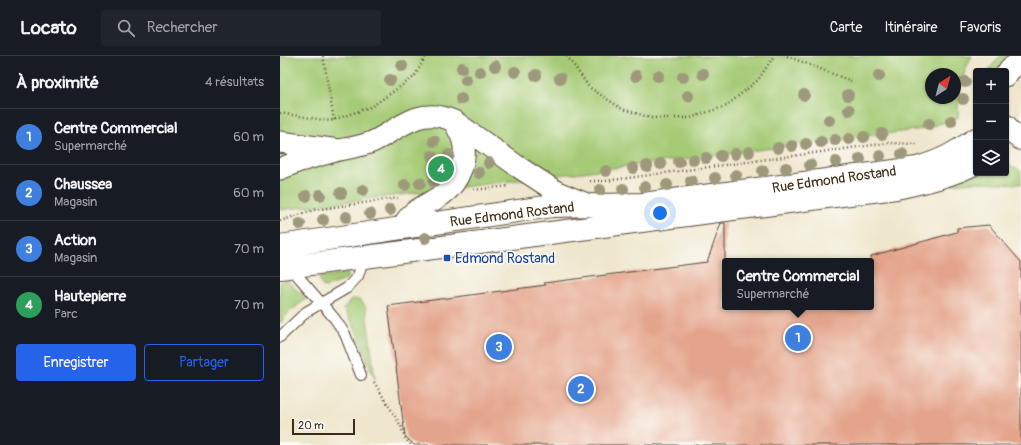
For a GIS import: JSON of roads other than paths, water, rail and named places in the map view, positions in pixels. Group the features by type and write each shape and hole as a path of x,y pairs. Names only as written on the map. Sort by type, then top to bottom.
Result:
{"street":[{"path":"1009,70 1021,62"},
{"path":"280,169 297,162 372,142 412,120 430,116 441,117 454,121 556,192 591,205"},
{"path":"402,227 413,213 442,195 457,179 462,167 464,152 462,138 454,121"},
{"path":"1009,131 1021,140 1009,146"},
{"name":"Rue Edmond Rostand","path":"280,246 552,206 643,204 917,168 947,157 973,140"},
{"path":"280,142 339,150"},
{"name":"Rue Edmond Rostand","path":"285,267 896,188 932,181 973,164"}],"lane":[{"path":"280,337 306,312 347,288 358,276 364,257"},
{"path":"285,267 335,319 345,334 361,375"}],"place":[{"name":"Hautepierre","path":"441,169"},
{"name":"Edmond Rostand","path":"447,258"},
{"name":"Centre Commercial","path":"798,338"},
{"name":"Action","path":"499,347"},
{"name":"Chaussea","path":"581,389"}]}
